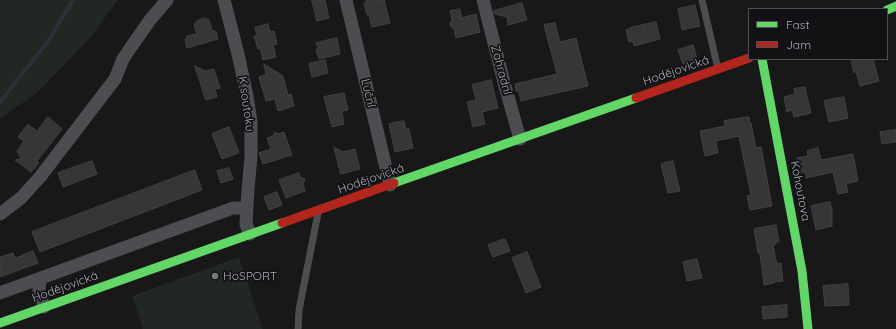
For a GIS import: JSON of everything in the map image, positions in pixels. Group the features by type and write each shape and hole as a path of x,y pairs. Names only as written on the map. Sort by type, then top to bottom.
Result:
{"street":[{"path":"0,214 21,198 40,177 115,79 123,59 150,20 167,0"},
{"name":"K soutoku","path":"224,0 238,54 251,122 251,156 246,224 250,234"},
{"name":"Luční","path":"346,0 390,185"},
{"name":"Zahradní","path":"483,0 520,139"},
{"name":"Hodějovická","path":"0,323 748,58"},
{"name":"Kohoutova","path":"762,60 802,271 808,329"},
{"path":"0,293 233,208 247,208"},
{"path":"40,279 39,290 44,307"}],"lane":[{"path":"702,0 718,69"},
{"path":"298,329 299,310 318,210"}],"shaded area":[{"path":"0,0 118,0 89,39 38,92 0,119"},
{"name":"HoSPORT","path":"239,257 263,329 143,329 132,296"}],"building":[{"path":"312,0 325,0 329,18 317,21"},
{"path":"366,0 384,0 390,23 372,27 364,3 367,2"},
{"path":"522,3 527,20 508,25 507,17 495,14 494,11"},
{"path":"695,5 700,26 682,30 678,9"},
{"path":"460,9 462,18 476,14 480,32 456,38 454,29 451,27 450,23 452,20 450,11"},
{"path":"205,18 209,20 212,30 216,32 218,39 187,48 185,40 187,36 197,34 194,25 197,21"},
{"path":"656,22 660,39 634,46 633,41 629,42 626,30"},
{"path":"555,23 560,42 576,38 588,86 521,101 519,93 516,91 515,84 557,74 544,25"},
{"path":"268,24 270,32 274,31 277,44 273,45 276,57 263,60 260,48 258,49 254,36 257,36 255,28"},
{"path":"337,38 340,54 319,59 316,50 318,48 316,43"},
{"path":"693,45 697,59 683,64 678,50"},
{"path":"325,60 328,73 312,77 309,64"},
{"path":"851,60 873,60 879,81 860,86 856,72 854,72"},
{"path":"264,64 283,76 288,95 291,94 294,106 278,111 275,99 266,101 259,77 266,75"},
{"path":"195,66 205,71 214,69 220,88 215,89 217,97 206,100"},
{"path":"491,80 498,108 482,112 485,124 473,127 467,102 476,100 472,85"},
{"path":"805,87 811,113 794,117 792,110 787,112 784,97 795,94 794,89"},
{"path":"344,93 348,110 342,111 344,124 332,127 324,97"},
{"path":"844,97 848,118 829,122 824,101"},
{"path":"48,117 62,129 37,161 39,163 31,172 15,160 21,159 17,151 24,141 18,137 28,124 37,131"},
{"path":"749,117 751,123 756,148 761,147 772,206 750,210 747,196 751,195 739,136 716,141 718,153 705,156 700,131 725,126 724,121"},
{"path":"404,121 406,129 409,129 413,148 395,152 389,124"},
{"path":"229,127 239,153 222,159 212,134"},
{"path":"896,130 896,142 882,144 880,132"},
{"path":"275,132 278,134 284,132 292,155 263,164 259,153 271,149 267,138 273,136"},
{"path":"334,147 343,152 355,149 360,169 341,174"},
{"path":"818,148 821,160 853,154 858,181 846,184 848,192 838,194 833,172 806,178 805,172 800,173 797,158 808,156 807,151"},
{"path":"92,161 97,174 63,187 58,173"},
{"path":"673,161 680,191 668,193 661,164"},
{"path":"229,168 233,179 221,183 217,171"},
{"path":"195,170 202,190 40,252 32,232"},
{"path":"299,173 300,177 305,179 303,184 305,191 286,198 279,180"},
{"path":"277,192 282,205 269,210 264,197"},
{"path":"830,202 832,210 832,226 816,230 811,206"},
{"path":"776,225 779,241 773,245 777,264 781,263 783,281 764,285 760,253 758,253 754,229"},
{"path":"505,239 510,251 493,257 488,245"},
{"path":"33,251 38,263 0,277 0,257 13,253 15,258"},
{"path":"527,252 541,287 526,293 512,258"},
{"path":"697,259 702,278 687,281 683,262"},
{"path":"848,284 849,305 825,306 823,286"},
{"path":"787,305 787,317 763,319 762,307"}],"waterway":[{"path":"0,102 49,40 73,0"}],"traffic: fast":[{"path":"888,10 896,6"},
{"path":"762,60 802,271 808,329"},
{"path":"394,183 636,98"},
{"path":"0,323 282,223"}],"traffic: jam":[{"path":"636,98 748,58"},
{"path":"282,223 394,183"}],"place":[{"name":"HoSPORT","path":"215,276"}]}
